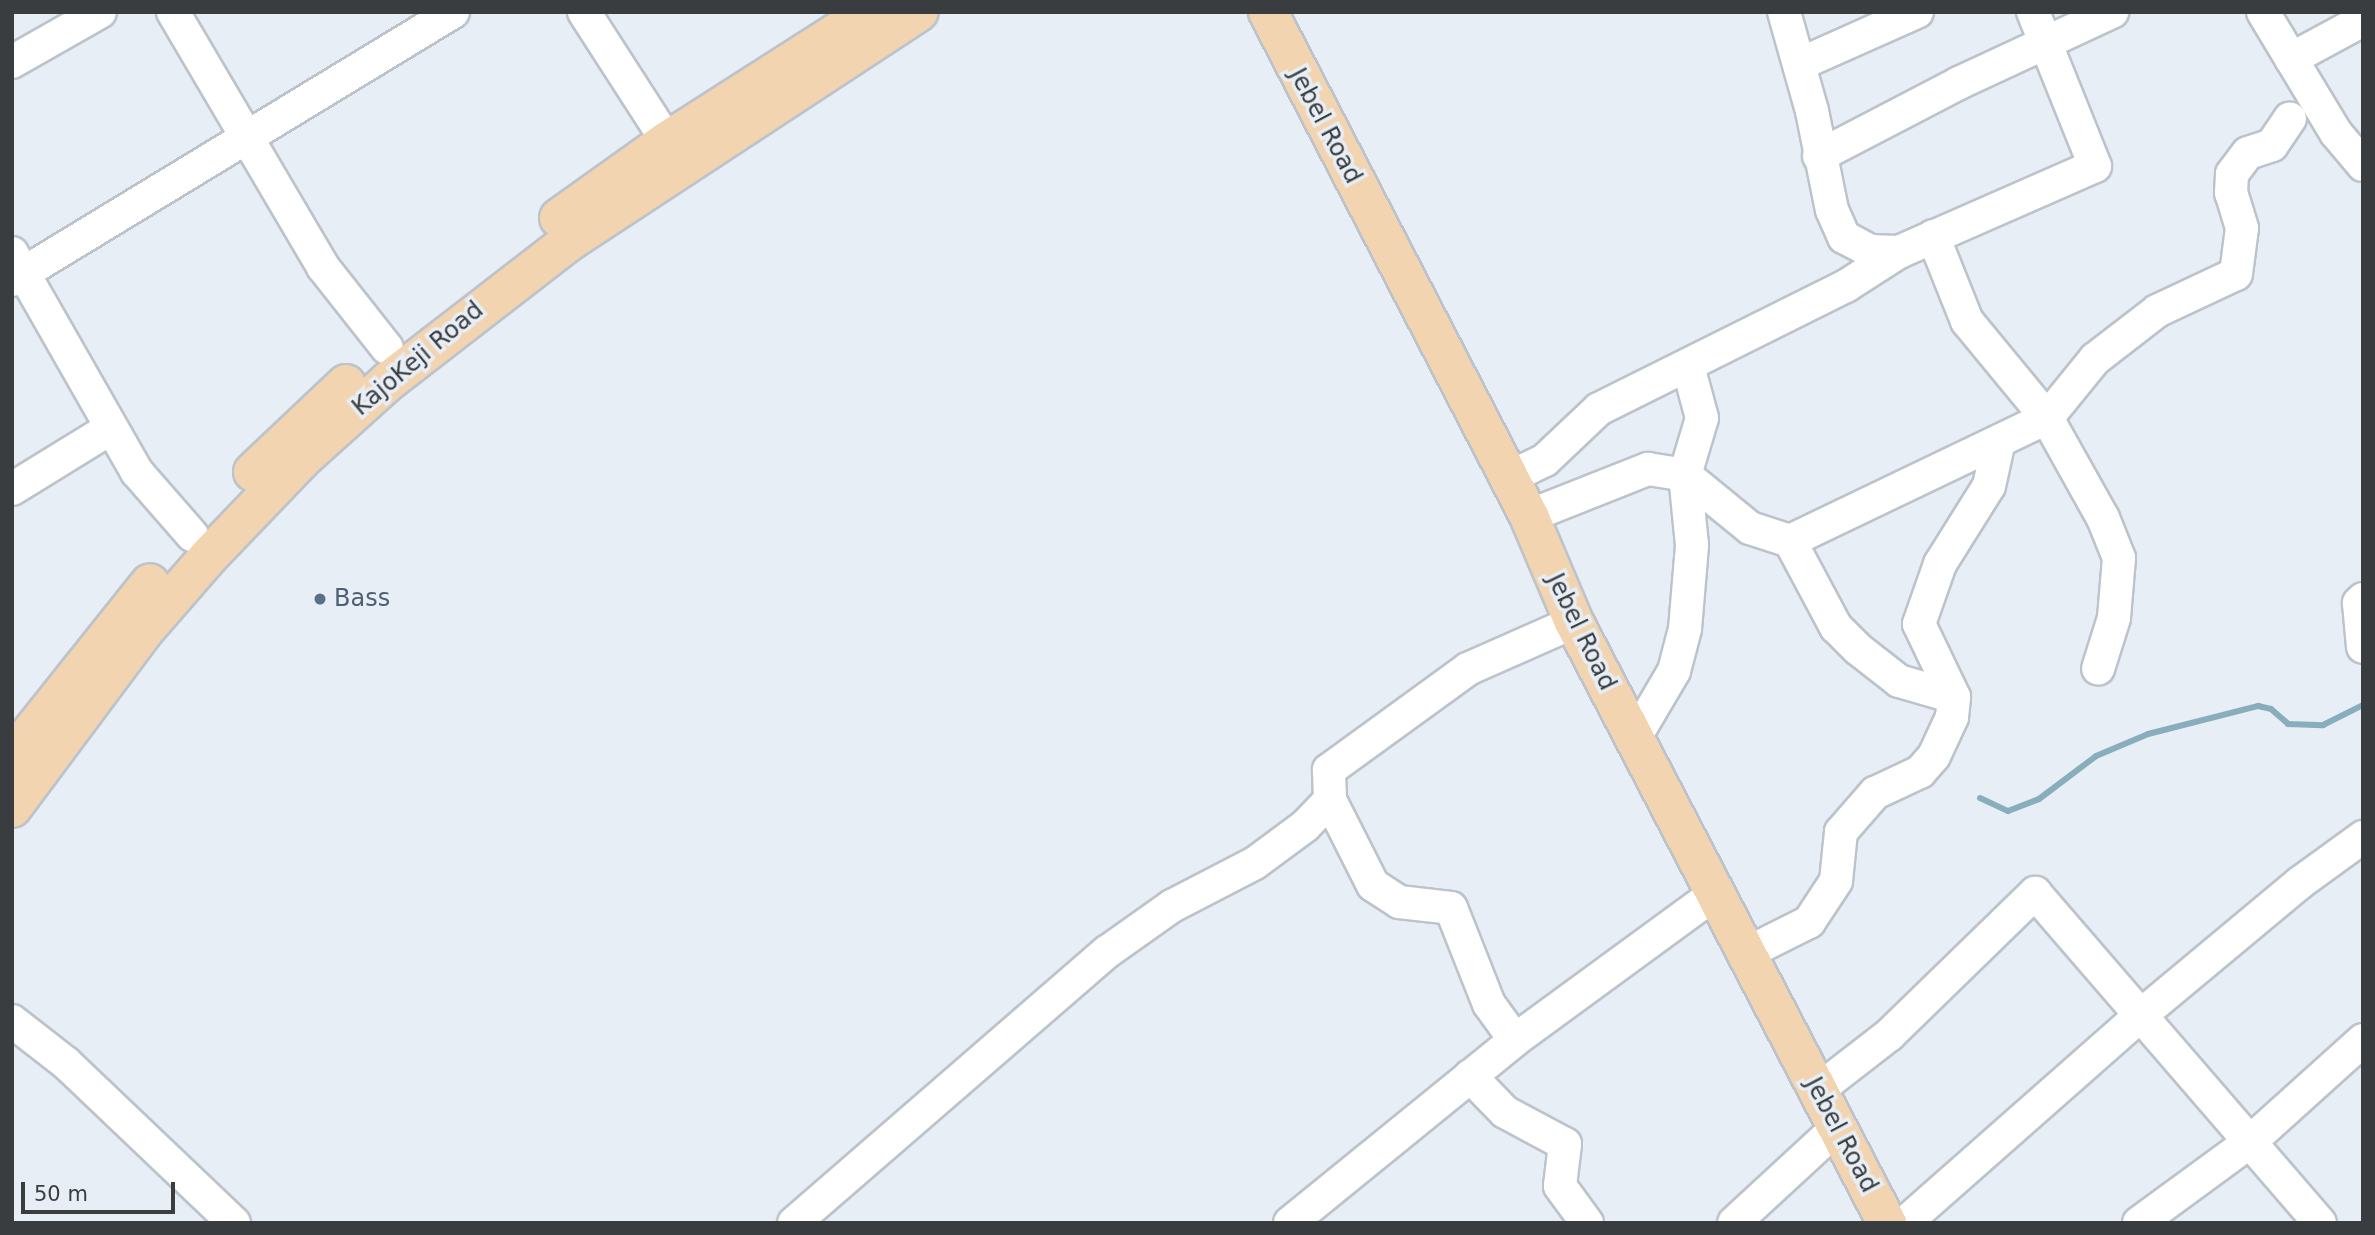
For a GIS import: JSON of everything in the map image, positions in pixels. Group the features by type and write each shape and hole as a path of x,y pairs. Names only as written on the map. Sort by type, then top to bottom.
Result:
{"main road":[{"name":"KajoKeji Road","path":"12,756 123,614 192,535 291,433 387,348 667,141 869,12"},
{"name":"KajoKeji Road","path":"12,808 143,632 209,556 301,460 390,380 570,241 918,12"},
{"name":"Jebel Road","path":"1270,21 1529,516 1574,622 1713,895 1838,1126 1887,1223"}],"street":[{"path":"12,62 100,12"},
{"path":"173,12 244,139 323,267 387,348"},
{"path":"192,535 137,472 16,268 244,139 453,12"},
{"path":"584,12 667,141"},
{"path":"1784,12 1800,64 1832,210 1844,236 1870,251 1899,252"},
{"path":"1800,64 1917,12"},
{"path":"1508,478 1545,460 1600,409 1846,286 1899,252 2095,166 2033,12"},
{"path":"1819,156 2112,12"},
{"path":"2263,12 2336,133 2363,165"},
{"path":"2291,59 2363,20"},
{"path":"1529,516 1648,469 1685,475 1750,528 1790,541 2047,418 2095,359 2157,311 2236,274 2242,228 2231,192 2232,174 2248,153 2272,145 2290,118"},
{"path":"1933,236 1967,321 2047,418 2119,558 2114,618 2098,669"},
{"path":"1634,739 1674,671 1685,629 1692,545 1685,475 1702,418 1688,366"},
{"path":"12,489 111,428"},
{"path":"1745,954 1798,931 1826,902 1836,881 1842,832 1875,793 1926,768 1952,717 1954,697 1919,624 1940,564 1989,486 1999,441"},
{"path":"1790,541 1836,627 1858,649 1899,681 1954,697"},
{"path":"2363,599 2359,603 2363,647"},
{"path":"1515,1040 1489,1004 1451,908 1399,902 1373,886 1330,800 1329,770 1468,669 1574,622"},
{"path":"794,1223 1107,952 1172,906 1255,863 1305,826 1330,800"},
{"path":"1905,1223 2140,1016 2301,883 2363,837"},
{"path":"1818,1090 1889,1035 2035,893 2320,1223"},
{"path":"1290,1223 1515,1040 1713,895"},
{"path":"12,1021 66,1063 234,1223"},
{"path":"2139,1223 2251,1141 2363,1040"},
{"path":"1470,1076 1505,1112 1565,1144 1560,1186 1587,1223"},
{"path":"1734,1223 1838,1126"}],"waterway":[{"path":"1980,798 2008,811 2039,799 2096,756 2148,734 2258,706 2271,709 2288,724 2323,725 2363,705"}],"place":[{"name":"Bass","path":"320,599"}]}
